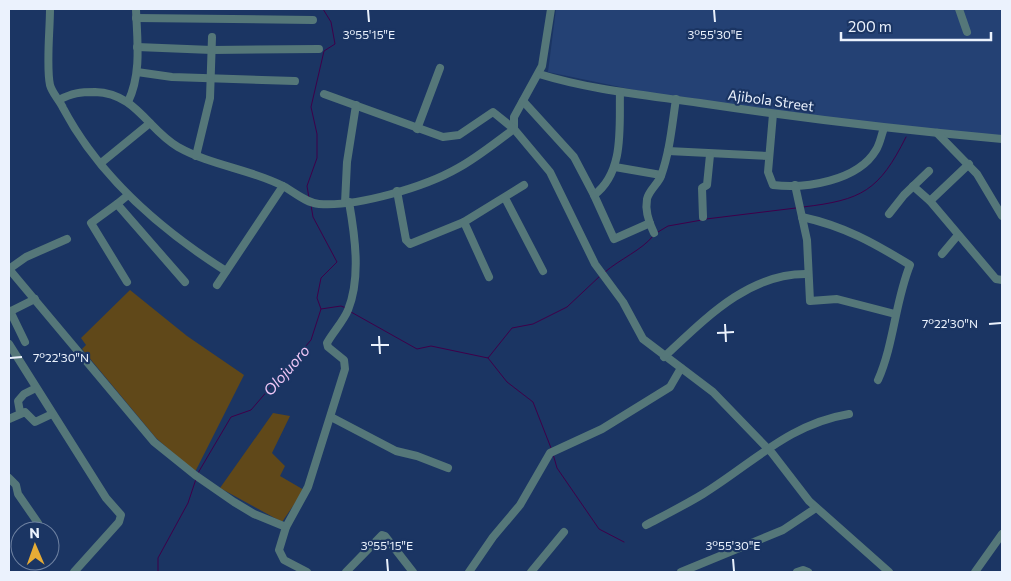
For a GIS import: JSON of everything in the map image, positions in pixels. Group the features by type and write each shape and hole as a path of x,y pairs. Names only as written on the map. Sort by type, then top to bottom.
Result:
{"street":[{"path":"50,9 50,84 76,132 128,195 181,242 226,271"},
{"path":"128,102 134,90 137,72 136,9"},
{"path":"514,129 514,117 539,74 544,56 551,9"},
{"path":"959,9 967,32"},
{"path":"136,18 313,20"},
{"path":"196,156 209,108 212,79 212,37"},
{"path":"137,47 212,50 319,49"},
{"path":"417,129 440,68"},
{"path":"137,72 212,79 241,78 295,81"},
{"name":"Ajibola Street","path":"539,74 587,87 773,114 884,128 1002,139"},
{"path":"59,100 74,92 98,92 128,102 177,147 196,156 236,168 283,186 315,203 347,202 397,192 457,168 514,129"},
{"path":"594,195 607,184 614,167 619,139 620,92"},
{"path":"324,94 417,129 452,138 460,135 494,112 504,119 550,172 602,274 623,302 643,339 712,392 768,448 802,494 889,572"},
{"path":"654,233 647,207 648,196 661,175 668,151 676,99"},
{"path":"523,101 570,152 594,195 614,239 650,222"},
{"path":"307,572 284,560 279,550 286,527 308,487 331,417 345,363 326,343 347,311 355,276 353,228 347,202 346,162 356,105"},
{"path":"773,114 768,156 768,172 772,185 818,183 845,177 875,151 884,128"},
{"path":"101,164 150,122"},
{"path":"937,133 969,164 982,180 1002,216"},
{"path":"668,151 710,155 768,156"},
{"path":"703,217 702,188 707,185 710,155"},
{"path":"930,201 969,164"},
{"path":"614,167 661,175"},
{"path":"889,214 929,171"},
{"path":"795,184 808,245 807,274 810,302 837,300 895,314"},
{"path":"217,284 283,186"},
{"path":"397,192 406,240 410,244 464,222 524,186"},
{"path":"913,186 930,201 996,279 1002,280"},
{"path":"127,282 91,223 128,195"},
{"path":"505,198 543,271"},
{"path":"117,204 185,282"},
{"path":"802,217 823,222 862,236 910,265 895,314 883,368 878,380"},
{"path":"464,222 489,277"},
{"path":"942,254 958,235"},
{"path":"67,239 26,257 9,269 141,428 166,452 195,475 254,514 286,527"},
{"path":"664,357 730,299 782,276 807,274"},
{"path":"25,342 10,312 35,298"},
{"path":"9,344 106,498 121,515 120,522 74,572"},
{"path":"469,572 493,537 520,505 552,452 602,429 670,387 681,368"},
{"path":"20,412 18,401 24,394 36,388"},
{"path":"9,419 20,412 25,412 35,422 52,414"},
{"path":"646,525 703,494 795,430 830,417 849,414"},
{"path":"331,417 396,452 417,456 448,468"},
{"path":"9,478 16,485 18,494 37,521"},
{"path":"681,572 783,530 816,508"},
{"path":"531,572 564,532"},
{"path":"975,572 1002,534"},
{"path":"346,572 382,535 385,536 413,572"},
{"path":"797,572 803,570 808,572"}],"shaded area":[{"path":"556,9 1002,9 1002,139 697,103 548,72"},
{"path":"130,290 187,336 244,375 195,472 156,438 82,349 86,345 81,338"},
{"path":"273,413 290,416 272,453 285,466 280,476 304,490 282,522 220,488"}],"waterway":[{"name":"Olojuoro","path":"309,198 307,186 317,158 317,134 311,107 324,51 335,44 331,22 323,9"},
{"path":"803,207 840,201 867,190 887,170 906,137"},
{"name":"Olojuoro","path":"198,473 231,417 251,410 311,340 321,309 317,298 321,278 337,262 313,217 311,205"},
{"path":"706,219 796,208"},
{"path":"658,232 668,226 702,220"},
{"path":"605,272 643,246 653,236"},
{"path":"351,312 417,349 431,346 488,358 512,328 533,324 567,307 600,276"},
{"path":"321,309 341,306 346,308"},
{"path":"488,358 507,382 533,402 551,448"},
{"path":"553,454 557,468 599,529 624,542"},
{"name":"Olojuoro","path":"158,572 158,558 188,503 196,479"}]}
